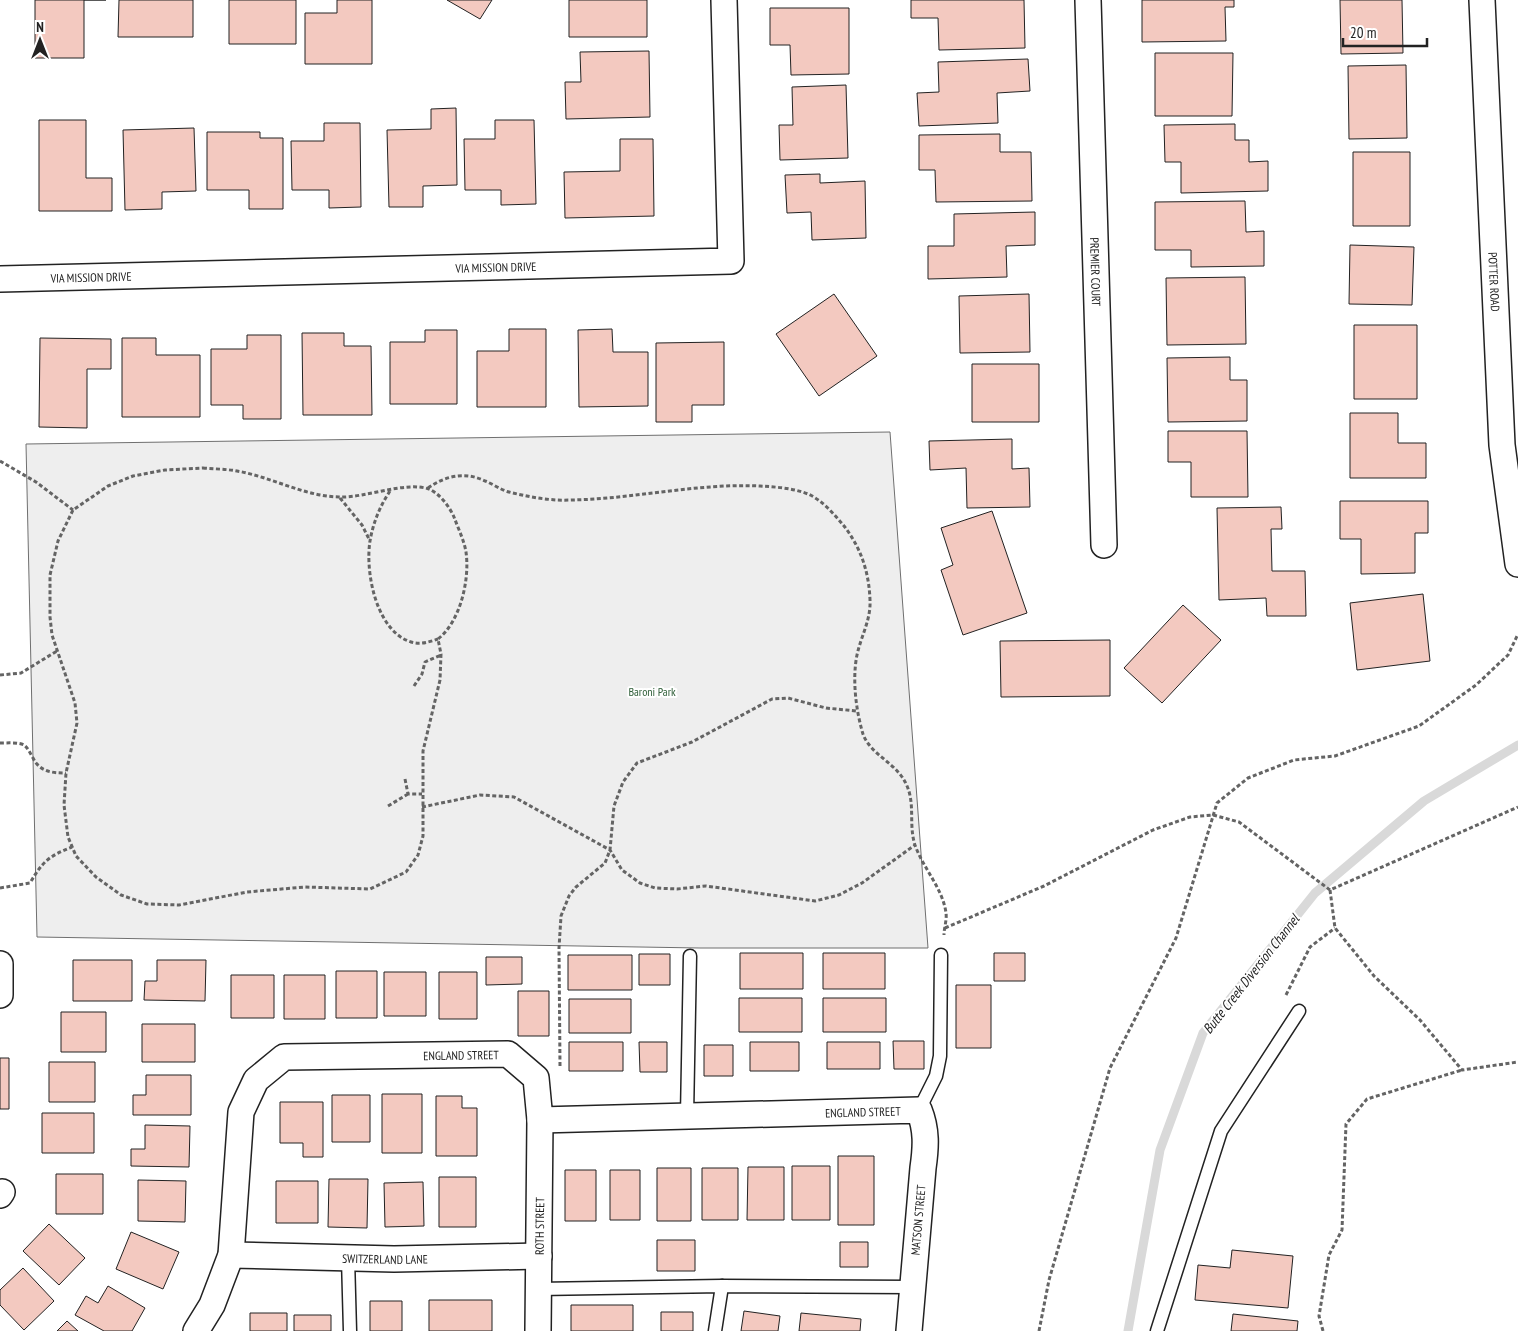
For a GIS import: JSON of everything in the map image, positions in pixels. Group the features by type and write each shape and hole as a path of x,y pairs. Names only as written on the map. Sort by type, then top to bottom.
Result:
{"street":[{"name":"VIA MISSION DRIVE","path":"0,279 731,261 724,0"},
{"name":"PREMIER COURT","path":"1088,0 1104,545"},
{"name":"POTTER ROAD","path":"1482,0 1518,564"},
{"path":"0,964 0,995"},
{"name":"ENGLAND STREET","path":"196,1331 212,1305 231,1255 241,1112 256,1080 284,1057 508,1054 536,1078 540,1120 919,1110"},
{"name":"MATSON STREET","path":"909,1331 926,1145 924,1124 919,1110"},
{"name":"ROTH STREET","path":"538,1331 540,1120"},
{"name":"SWITZERLAND LANE","path":"231,1255 348,1258 539,1256"}],"lane":[{"path":"919,1110 936,1076 940,1056 941,955"},
{"path":"687,1116 690,956"},
{"path":"1157,1331 1221,1131 1299,1011"},
{"path":"348,1258 350,1331"},
{"path":"715,1331 722,1286"},
{"path":"538,1289 722,1286 912,1287"}],"path":[{"path":"0,461 36,482 73,510"},
{"path":"391,491 382,504 370,541 368,562 372,588 379,608 398,634 411,642 425,643 438,639 445,633 462,597 466,577 466,552 450,509 437,493 427,488 411,487 391,491 366,496 340,497 312,494 237,471 203,468 165,470 133,476 108,486 73,510 58,541 50,575 50,617 57,651 75,703 77,723 66,773 64,805 68,837 76,856 96,878 121,895 147,904 180,905 248,892 305,887 370,889 406,872 418,855 423,836 423,751 440,680 442,654 438,639"},
{"path":"427,488 442,479 458,475 482,479 507,491 553,500 605,500 683,488 732,485 783,488 809,494 831,511 849,534 864,560 870,584 871,609 857,655 857,711 864,737 881,758 899,773 908,789 913,812 915,844 942,897 947,914 941,955"},
{"path":"340,497 352,511 370,541"},
{"path":"1039,1331 1049,1280 1110,1068 1176,938 1217,803 1248,778 1294,760 1335,756 1419,726 1476,685 1508,655 1518,634"},
{"path":"0,674 20,673 57,651"},
{"path":"414,686 422,674 425,662 442,654"},
{"path":"560,1072 559,948 561,916 569,896 576,887 605,863 610,850 614,806 623,782 637,763 692,742 772,698 788,698 826,708 857,711"},
{"path":"0,743 22,744 28,749 35,763 43,770 51,773 66,773"},
{"path":"405,779 408,794"},
{"path":"388,806 408,794 422,794"},
{"path":"422,806 480,795 514,797 610,850 622,870 640,884 655,888 677,889 706,886 815,901 839,895 862,882 915,844"},
{"path":"1330,890 1518,807"},
{"path":"944,928 1044,886 1153,830 1190,817 1213,815 1239,822 1330,890 1335,928 1374,976 1420,1020 1462,1070"},
{"path":"0,888 30,882 39,867 51,856 72,847"},
{"path":"1284,1000 1310,947 1335,928"},
{"path":"1323,1331 1319,1316 1329,1255 1342,1230 1346,1124 1367,1099 1462,1070 1518,1062"}],"green space":[{"name":"Baroni Park","path":"890,432 928,948 700,948 37,937 26,444"}],"building":[{"path":"35,0 84,0 84,58 35,58"},
{"path":"119,0 193,0 193,37 118,37"},
{"path":"229,0 296,0 296,44 229,44"},
{"path":"337,0 372,0 372,64 305,64 305,13 337,13"},
{"path":"447,0 492,0 480,19"},
{"path":"569,0 647,0 647,37 569,37"},
{"path":"911,0 1024,0 1025,48 939,50 938,18 911,18"},
{"path":"1142,0 1234,0 1234,7 1225,7 1226,41 1142,42"},
{"path":"1340,0 1402,0 1403,53 1341,54"},
{"path":"770,8 849,8 849,74 791,75 790,45 770,45"},
{"path":"649,51 650,117 566,119 565,82 581,82 580,52"},
{"path":"1155,53 1233,53 1232,116 1155,116"},
{"path":"1028,59 1030,91 997,93 998,123 919,126 917,93 939,92 938,62"},
{"path":"1406,65 1407,138 1349,139 1348,66"},
{"path":"846,85 848,158 780,160 779,125 793,125 792,87"},
{"path":"456,108 457,185 423,186 423,207 389,207 387,130 431,129 431,109"},
{"path":"39,120 86,120 86,178 112,178 112,211 39,211"},
{"path":"495,120 534,120 536,204 501,205 501,190 465,190 464,139 495,139"},
{"path":"324,123 360,123 361,207 329,208 329,190 292,190 291,141 324,141"},
{"path":"1235,124 1235,140 1249,140 1249,162 1268,161 1268,191 1181,193 1181,162 1165,162 1164,125"},
{"path":"194,128 196,191 162,192 162,209 125,210 123,130"},
{"path":"207,132 260,132 260,138 283,138 283,209 249,209 249,190 207,190"},
{"path":"1000,134 1000,152 1031,152 1032,201 936,202 935,170 919,170 919,135"},
{"path":"620,139 653,139 654,216 565,218 564,172 620,171"},
{"path":"1353,152 1410,152 1410,226 1353,226"},
{"path":"820,174 820,183 865,181 866,238 812,240 811,212 787,213 785,175"},
{"path":"1245,201 1246,232 1264,231 1264,266 1191,267 1191,250 1155,250 1155,202"},
{"path":"1035,212 1035,245 1006,246 1007,277 928,279 928,246 954,246 954,214"},
{"path":"1350,245 1414,247 1412,305 1349,304"},
{"path":"1245,277 1246,344 1167,345 1166,278"},
{"path":"834,294 877,356 819,396 776,334"},
{"path":"1029,294 1030,352 960,353 959,296"},
{"path":"1354,325 1417,325 1417,399 1354,399"},
{"path":"509,329 546,329 546,407 477,407 477,351 509,351"},
{"path":"612,329 613,352 648,352 648,406 579,407 578,330"},
{"path":"425,330 457,330 457,404 390,404 390,342 425,342"},
{"path":"302,333 344,333 344,346 371,346 372,415 303,415"},
{"path":"247,335 281,335 281,419 243,419 243,405 211,405 211,349 247,349"},
{"path":"40,338 111,339 111,369 87,369 87,428 39,427"},
{"path":"122,338 156,338 156,355 200,355 200,417 122,417"},
{"path":"724,342 724,405 692,405 692,422 656,422 656,343"},
{"path":"1230,357 1230,380 1247,380 1247,421 1168,422 1167,358"},
{"path":"972,364 1039,364 1039,422 972,422"},
{"path":"1350,413 1398,413 1398,443 1426,443 1426,478 1350,478"},
{"path":"1168,431 1247,431 1248,497 1191,497 1191,462 1168,462"},
{"path":"1012,439 1012,469 1029,468 1030,507 967,508 966,468 930,470 929,441"},
{"path":"1340,501 1428,501 1428,533 1415,533 1415,573 1361,574 1361,539 1340,539"},
{"path":"1281,507 1282,529 1271,529 1272,571 1305,571 1306,616 1267,616 1266,598 1219,600 1217,508"},
{"path":"992,511 1027,613 963,635 941,570 953,565 941,528"},
{"path":"1423,594 1430,661 1357,670 1350,603"},
{"path":"1183,605 1221,640 1162,703 1124,668"},
{"path":"1110,640 1110,696 1001,697 1000,641"},
{"path":"740,953 803,953 803,989 740,989"},
{"path":"823,953 885,953 885,989 823,989"},
{"path":"994,953 1025,953 1025,981 994,981"},
{"path":"639,954 670,954 670,985 639,985"},
{"path":"568,955 632,955 632,990 568,990"},
{"path":"486,957 522,957 522,984 486,985"},
{"path":"73,960 132,960 132,1001 73,1001"},
{"path":"157,960 206,960 205,1001 144,1000 145,981 157,981"},
{"path":"336,971 377,971 377,1018 336,1018"},
{"path":"384,972 426,972 426,1016 384,1016"},
{"path":"439,972 477,972 477,1019 439,1019"},
{"path":"231,975 274,975 274,1018 231,1018"},
{"path":"284,975 325,975 325,1019 284,1019"},
{"path":"956,985 991,985 991,1048 956,1048"},
{"path":"518,991 549,991 549,1036 518,1036"},
{"path":"739,998 802,998 802,1032 739,1032"},
{"path":"823,998 886,998 886,1032 823,1032"},
{"path":"569,999 631,999 631,1033 569,1033"},
{"path":"61,1012 106,1012 106,1052 61,1052"},
{"path":"142,1024 195,1024 195,1062 142,1062"},
{"path":"893,1041 924,1041 924,1069 894,1069"},
{"path":"569,1042 623,1042 623,1071 569,1071"},
{"path":"639,1042 667,1042 667,1072 640,1072"},
{"path":"750,1042 799,1042 799,1071 750,1071"},
{"path":"827,1042 880,1042 880,1069 827,1069"},
{"path":"704,1045 733,1045 733,1076 704,1076"},
{"path":"0,1058 9,1058 9,1109 0,1109"},
{"path":"49,1062 95,1062 95,1102 49,1102"},
{"path":"146,1075 191,1075 191,1115 133,1115 133,1095 146,1095"},
{"path":"382,1094 422,1094 422,1153 382,1153"},
{"path":"332,1095 370,1095 370,1142 332,1142"},
{"path":"436,1096 462,1096 462,1108 477,1108 477,1156 436,1156"},
{"path":"280,1102 323,1102 323,1157 303,1157 303,1143 280,1143"},
{"path":"42,1113 94,1113 94,1153 42,1153"},
{"path":"145,1125 190,1126 189,1167 131,1166 131,1149 145,1149"},
{"path":"838,1156 874,1156 874,1225 838,1225"},
{"path":"792,1166 830,1166 830,1220 792,1220"},
{"path":"748,1167 784,1167 784,1220 747,1220"},
{"path":"657,1168 691,1168 691,1221 657,1221"},
{"path":"702,1168 738,1168 738,1220 702,1220"},
{"path":"565,1170 596,1170 596,1221 565,1221"},
{"path":"610,1170 640,1170 640,1220 610,1220"},
{"path":"56,1174 103,1174 103,1214 56,1214"},
{"path":"439,1177 476,1177 476,1227 439,1227"},
{"path":"329,1179 368,1179 367,1228 328,1227"},
{"path":"138,1180 186,1181 185,1222 138,1221"},
{"path":"276,1181 318,1181 318,1223 276,1223"},
{"path":"423,1182 424,1226 385,1227 384,1183"},
{"path":"49,1224 85,1258 59,1285 23,1251"},
{"path":"131,1232 179,1252 163,1289 116,1269"},
{"path":"657,1240 695,1240 695,1271 657,1271"},
{"path":"840,1242 868,1242 868,1267 840,1267"},
{"path":"1232,1250 1293,1256 1288,1308 1195,1300 1198,1265 1230,1268"},
{"path":"23,1268 54,1301 24,1330 0,1305 0,1290"},
{"path":"108,1286 145,1308 132,1331 104,1331 75,1315 86,1296 98,1303"},
{"path":"429,1300 492,1300 492,1331 429,1331"},
{"path":"370,1301 402,1301 402,1331 370,1331"},
{"path":"571,1305 633,1305 633,1331 571,1331"},
{"path":"744,1311 780,1316 778,1331 741,1331"},
{"path":"661,1312 693,1312 693,1331 661,1331"},
{"path":"250,1313 287,1313 287,1331 250,1331"},
{"path":"801,1313 861,1319 860,1331 799,1331"},
{"path":"1233,1314 1298,1321 1297,1331 1231,1331"},
{"path":"294,1315 331,1315 331,1331 294,1331"},
{"path":"67,1321 78,1331 57,1331"}],"waterway":[{"name":"Butte Creek Diversion Channel","path":"1128,1331 1160,1150 1203,1033 1315,893 1424,801 1518,745"}]}
